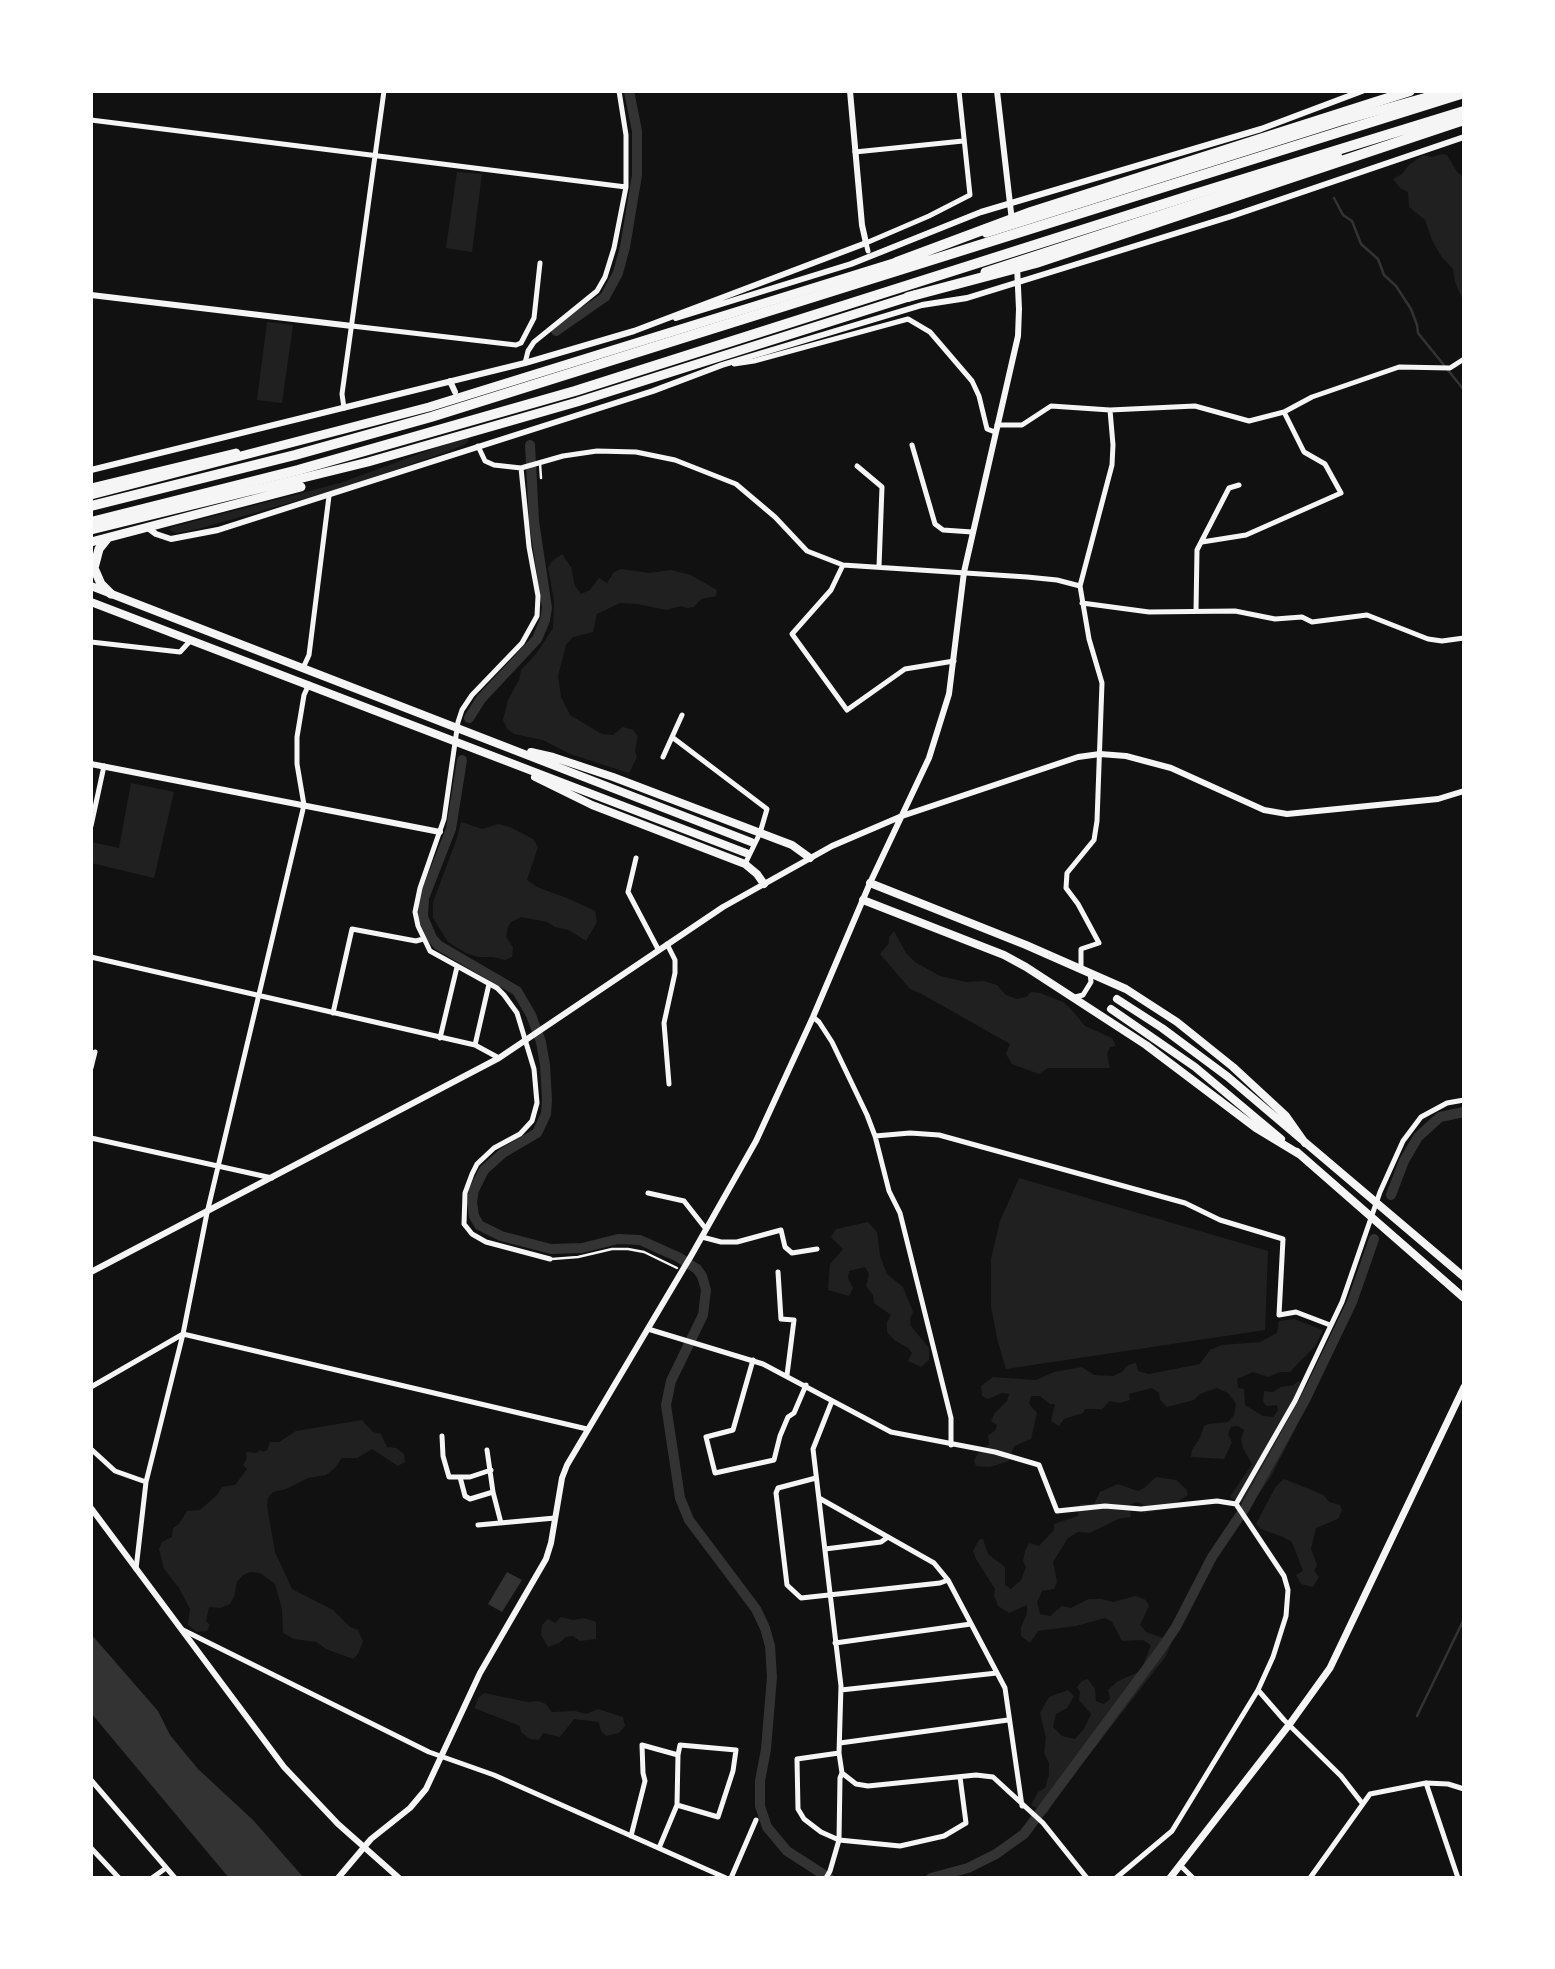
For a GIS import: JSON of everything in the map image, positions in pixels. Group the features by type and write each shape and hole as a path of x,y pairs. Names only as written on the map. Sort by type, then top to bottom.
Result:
{"highway":[{"path":"897,262 1031,212 1410,91"},
{"path":"91,495 358,426 568,365 1341,121 1448,91"},
{"path":"91,506 295,455 431,417 1464,93"},
{"path":"91,522 298,470 562,395 1464,111"},
{"path":"908,297 1035,263 1464,121"},
{"path":"91,530 369,463 577,402 1356,151 1464,121"},
{"path":"91,488 358,426"},
{"path":"91,542 304,486 369,463"},
{"path":"107,539 99,549 94,568 101,584 111,594"}],"main road":[{"path":"91,586 751,842"},
{"path":"91,602 746,853"},
{"path":"511,748 552,757 613,777 799,849 810,858"},
{"path":"527,771 545,784 592,806 746,864 764,884"},
{"path":"870,883 1126,989 1177,1022 1233,1067 1286,1116 1305,1143"},
{"path":"863,900 1004,955 1075,997 1146,1045 1256,1128 1299,1154"},
{"path":"1117,999 1203,1058 1464,1277"},
{"path":"1111,1009 1195,1067 1464,1298"},
{"path":"1170,1878 1289,1725 1338,1654 1464,1387"}],"street":[{"path":"344,408 342,394 383,91"},
{"path":"525,363 534,342 597,291 606,277 626,187 626,135 619,91"},
{"path":"850,91 862,225 867,247"},
{"path":"634,331 867,247 970,195 962,141 959,91"},
{"path":"338,1878 364,1847 418,1799 426,1788 480,1673 539,1574 551,1542 562,1478 587,1429 756,1141 870,883 929,758 949,694 964,572 1018,336 1018,279 997,91"},
{"path":"91,470 525,363 634,331 851,264 955,222 1261,129 1362,91"},
{"path":"91,120 626,187"},
{"path":"148,528 165,537 180,538 218,530 653,391 722,365 922,305 967,298 1018,279 1232,216 1464,137"},
{"path":"855,152 962,141"},
{"path":"91,295 516,345 521,343 534,317 540,263"},
{"path":"722,365 754,362 906,317 930,332 972,381 987,429 996,429 1022,425 1051,406 1110,410 1195,406 1248,421 1284,412 1312,397 1399,367 1450,368 1464,359"},
{"path":"450,382 455,392"},
{"path":"1081,969 1081,949 1099,943 1066,888 1067,873 1094,840 1102,683 1089,639 1080,586 1112,465 1110,410"},
{"path":"1202,542 1247,535 1341,493 1325,464 1304,452 1284,412"},
{"path":"474,434 485,461 494,466 521,468 563,456 597,451 636,452 675,460 736,484 775,517 807,551 843,565 1057,580 1080,586"},
{"path":"912,445 935,524 943,530 972,532"},
{"path":"858,466 882,487 879,567"},
{"path":"521,468 529,547 538,596 537,616 522,643 472,695 462,710 450,791 440,832 416,901 418,926 430,951 504,995 517,1013 529,1038 537,1090 536,1112 532,1121 520,1134 494,1148 477,1164 465,1194 464,1224 472,1234 486,1242 550,1259"},
{"path":"1196,611 1197,550 1229,488 1239,485"},
{"path":"303,668 309,655 329,496"},
{"path":"843,565 831,590 792,634 847,710 905,669 954,661"},
{"path":"1082,603 1149,612 1236,611 1275,619 1302,617 1312,622 1367,615 1428,639 1464,638"},
{"path":"91,642 180,652 191,639"},
{"path":"136,1569 146,1482 183,1334 207,1213 304,805 297,764 297,737 304,695 309,684"},
{"path":"663,757 682,715"},
{"path":"672,737 767,810 746,864"},
{"path":"91,1272 499,1058 723,907 853,836 902,816 1078,757 1100,754 1171,768 1264,810 1287,814 1438,799 1464,791"},
{"path":"91,764 440,832"},
{"path":"91,826 104,766"},
{"path":"636,858 628,892 658,949"},
{"path":"333,1013 352,929 416,942 423,939"},
{"path":"667,943 675,960 676,973 664,1023 669,1084"},
{"path":"91,957 475,1045 499,1058"},
{"path":"440,1038 457,967"},
{"path":"1075,997 1083,995 1091,982 1090,973"},
{"path":"475,1045 488,984"},
{"path":"813,1017 832,1042 875,1136 889,1191 900,1213 951,1418 951,1445"},
{"path":"91,1068 95,1052"},
{"path":"1238,1506 1295,1401 1342,1302 1396,1154 1410,1130 1422,1117 1447,1103 1464,1100"},
{"path":"875,1136 909,1133 939,1135 1185,1203 1220,1220 1283,1239 1279,1315 1296,1312 1330,1325"},
{"path":"91,1138 274,1178"},
{"path":"648,1194 684,1201 706,1229"},
{"path":"702,1237 721,1242 737,1242 781,1230 785,1247 792,1253 817,1249"},
{"path":"778,1272 781,1319 794,1320 787,1375"},
{"path":"648,1329 753,1360 787,1375 891,1432 995,1452 1038,1465 1057,1511 1105,1506 1141,1509 1217,1501 1238,1506 1284,1576 1288,1590 1286,1616 1273,1657 1258,1690 1172,1830 1116,1878"},
{"path":"91,1387 183,1334 587,1429"},
{"path":"753,1360 733,1430 706,1437 715,1473 774,1460 788,1417 794,1413 806,1385"},
{"path":"826,1878 839,1840 839,1778 842,1773 839,1753 841,1690 813,1449 832,1401"},
{"path":"442,1436 443,1456 449,1477 470,1477 491,1470"},
{"path":"91,1449 115,1471 146,1482"},
{"path":"487,1450 501,1523"},
{"path":"460,1477 465,1496 470,1499 493,1492"},
{"path":"816,1478 778,1488 776,1493 787,1585 801,1598 948,1580"},
{"path":"819,1498 934,1563 948,1580 1005,1688 1022,1806"},
{"path":"91,1508 284,1767 315,1801 400,1878"},
{"path":"478,1525 555,1518"},
{"path":"825,1549 881,1542 888,1537"},
{"path":"835,1643 971,1624"},
{"path":"180,1629 441,1757 494,1775 659,1848 714,1876 729,1878 756,1820"},
{"path":"841,1690 997,1673"},
{"path":"1258,1690 1341,1776 1362,1802"},
{"path":"840,1743 1008,1720"},
{"path":"631,1836 645,1781 642,1745 678,1755"},
{"path":"659,1848 677,1805 680,1745 736,1750 733,1771 718,1817 677,1805"},
{"path":"839,1753 797,1759 798,1809 804,1819 821,1832 839,1840 900,1846 944,1836 966,1823 960,1777"},
{"path":"842,1773 856,1784 868,1786 985,1774 993,1777 1022,1806 1032,1812 1087,1878"},
{"path":"91,1780 175,1878"},
{"path":"1426,1783 1458,1878"},
{"path":"1310,1878 1370,1794 1426,1783 1448,1784 1464,1789"},
{"path":"91,1848 119,1878"},
{"path":"1180,1865 1193,1878"},
{"path":"152,1878 166,1868"}],"lane":[{"path":"540,463 541,478"},
{"path":"550,1259 578,1257 611,1249 628,1249 644,1252 677,1268"},
{"path":"1229,1508 1238,1506"}],"shaded area":[{"path":"1423,155 1432,157 1447,155 1457,172 1464,177 1464,303 1453,269 1441,256 1425,220 1409,207 1408,192 1400,188 1393,179"},
{"path":"457,172 482,174 472,252 446,248"},
{"path":"267,322 293,325 282,403 257,400"},
{"path":"468,436 468,442 464,445 349,486 198,529 176,533 169,530 340,483"},
{"path":"562,554 571,567 575,586 581,594 590,590 599,578 607,583 614,572 621,569 649,573 671,570 691,575 717,590 716,596 701,599 694,607 687,608 681,606 666,610 620,603 597,614 593,632 573,637 566,645 558,676 561,697 570,715 602,734 613,735 623,727 633,730 638,736 635,751 637,757 629,773 570,754 543,740 514,734 507,729 503,720 521,670 536,654 553,628 554,601 548,568 552,561"},
{"path":"131,783 174,792 154,878 91,863 91,842 119,848"},
{"path":"461,822 483,829 498,824 533,839 538,847 527,880 537,887 595,911 597,922 586,941 569,930 521,917 511,922 508,927 506,937 513,947 512,957 505,960 478,957 448,942 433,918 433,902"},
{"path":"894,931 906,953 915,962 940,976 966,982 984,981 997,985 1006,995 1017,999 1026,997 1031,992 1063,1002 1085,1026 1112,1038 1116,1046 1110,1047 1107,1054 1110,1068 1048,1068 1039,1074 1012,1064 1006,1054 1010,1044 910,989 880,954"},
{"path":"1019,1178 1268,1251 1265,1330 1006,1369 991,1307 991,1259 1000,1221"},
{"path":"868,1222 877,1232 880,1256 887,1274 903,1287 913,1312 911,1326 929,1348 929,1360 921,1367 908,1361 912,1353 887,1332 887,1322 891,1315 874,1303 873,1295 866,1286 869,1274 865,1267 849,1271 848,1278 853,1288 849,1296 828,1290 830,1264 843,1249 831,1237 836,1229"},
{"path":"1294,1319 1323,1330 1315,1346 1290,1372 1280,1372 1268,1377 1253,1372 1237,1379 1238,1388 1244,1389 1245,1405 1263,1416 1273,1417 1278,1410 1277,1405 1266,1406 1263,1401 1264,1391 1273,1392 1298,1381 1307,1388 1296,1428 1270,1478 1253,1502 1239,1503 1230,1497 1252,1464 1243,1448 1241,1439 1244,1430 1238,1426 1231,1427 1228,1434 1232,1442 1224,1459 1191,1457 1204,1426 1228,1422 1234,1415 1236,1404 1228,1393 1217,1388 1200,1394 1194,1400 1167,1407 1160,1400 1159,1393 1152,1388 1129,1394 1130,1400 1120,1403 1110,1401 1102,1409 1085,1409 1083,1413 1064,1419 1059,1426 1051,1421 1055,1404 1050,1404 1040,1396 1031,1396 1029,1404 1037,1413 1031,1439 1014,1446 1009,1461 990,1467 976,1466 974,1461 977,1455 989,1444 988,1435 995,1431 997,1425 991,1421 1007,1401 1009,1394 1002,1393 988,1399 982,1396 981,1386 993,1377 1036,1380 1054,1372 1082,1367 1094,1375 1113,1376 1128,1365 1136,1363 1138,1371 1149,1374 1200,1364 1210,1350 1222,1345 1260,1342 1277,1333 1279,1321"},
{"path":"362,1420 373,1432 381,1434 387,1447 396,1448 404,1454 405,1462 398,1466 372,1449 357,1458 342,1458 326,1475 308,1478 273,1492 268,1498 267,1506 275,1552 292,1589 333,1610 350,1627 358,1630 363,1641 358,1654 353,1659 326,1649 316,1642 294,1639 283,1633 282,1609 275,1584 260,1573 243,1575 237,1582 230,1604 220,1608 209,1607 206,1621 210,1625 207,1631 197,1632 188,1625 190,1609 179,1588 164,1569 159,1549 162,1542 172,1537 173,1528 187,1511 200,1510 222,1487 235,1485 247,1469 243,1465 247,1458 246,1452 263,1452 267,1450 270,1442 279,1442 296,1431"},
{"path":"1156,1477 1176,1480 1186,1489 1188,1495 1166,1509 1144,1513 1143,1504 1136,1502 1129,1505 1131,1517 1118,1519 1090,1533 1078,1532 1068,1538 1053,1562 1057,1582 1054,1589 1042,1591 1037,1602 1040,1614 1050,1616 1062,1606 1071,1608 1089,1599 1113,1602 1136,1596 1146,1600 1149,1606 1140,1625 1146,1632 1172,1641 1166,1656 1058,1795 1047,1813 1031,1805 1038,1792 1045,1788 1049,1774 1049,1763 1044,1753 1046,1738 1040,1713 1049,1697 1068,1690 1074,1696 1067,1708 1056,1714 1053,1727 1062,1736 1075,1739 1084,1729 1091,1714 1079,1700 1080,1692 1077,1687 1088,1679 1095,1689 1096,1701 1104,1704 1110,1699 1108,1690 1118,1681 1141,1671 1151,1645 1143,1640 1122,1641 1112,1622 1105,1618 1076,1626 1038,1631 1030,1643 1021,1636 1027,1605 1009,1613 998,1606 995,1589 973,1551 979,1540 983,1539 988,1554 1005,1567 1005,1585 1011,1589 1021,1580 1026,1567 1023,1561 1025,1551 1029,1543 1039,1546 1054,1530 1054,1524 1078,1516 1080,1504 1094,1504 1100,1492 1118,1484 1138,1491"},
{"path":"1284,1479 1324,1495 1329,1502 1340,1505 1342,1510 1338,1519 1316,1528 1311,1549 1317,1565 1314,1571 1319,1577 1313,1587 1301,1584 1296,1575 1303,1571 1292,1542 1261,1529 1256,1524 1276,1486"},
{"path":"507,1572 522,1580 502,1612 488,1604"},
{"path":"561,1617 573,1620 584,1618 596,1622 596,1639 580,1641 573,1636 566,1637 548,1647 541,1635 542,1625 548,1619 555,1623"},
{"path":"91,1634 158,1711 170,1735 198,1769 253,1820 304,1878 229,1878 91,1713"},
{"path":"484,1693 528,1702 538,1701 546,1704 552,1712 575,1711 586,1714 598,1709 623,1717 625,1726 619,1733 606,1736 601,1731 599,1722 574,1719 560,1737 543,1733 539,1740 530,1739 521,1732 520,1726 474,1708"}],"waterway":[{"path":"556,331 605,297 618,273 637,175 637,131 629,91"},
{"path":"1334,198 1343,215 1352,221 1361,244 1378,259 1384,275 1396,286 1411,309 1418,333 1464,390"},
{"path":"469,718 481,699 537,639 545,620 547,608 534,521 530,445"},
{"path":"462,760 451,829 424,898 423,917 438,945 517,991 531,1015 541,1042 547,1100 546,1114 537,1133 503,1153 484,1170 474,1190 474,1216 479,1225 501,1236 551,1249 582,1248 618,1239 640,1240 678,1257 697,1269 702,1276 706,1290 703,1315 671,1381 666,1405 680,1498 689,1520 756,1609 770,1646 772,1677 766,1749 760,1781 760,1806 767,1827 787,1851 829,1878"},
{"path":"1391,1195 1404,1161 1418,1137 1440,1117 1464,1112"},
{"path":"931,1878 968,1868 996,1854 1024,1834 1159,1652 1176,1627 1212,1557 1245,1508 1305,1400 1352,1302 1374,1239"},
{"path":"1417,1716 1464,1619"}]}
